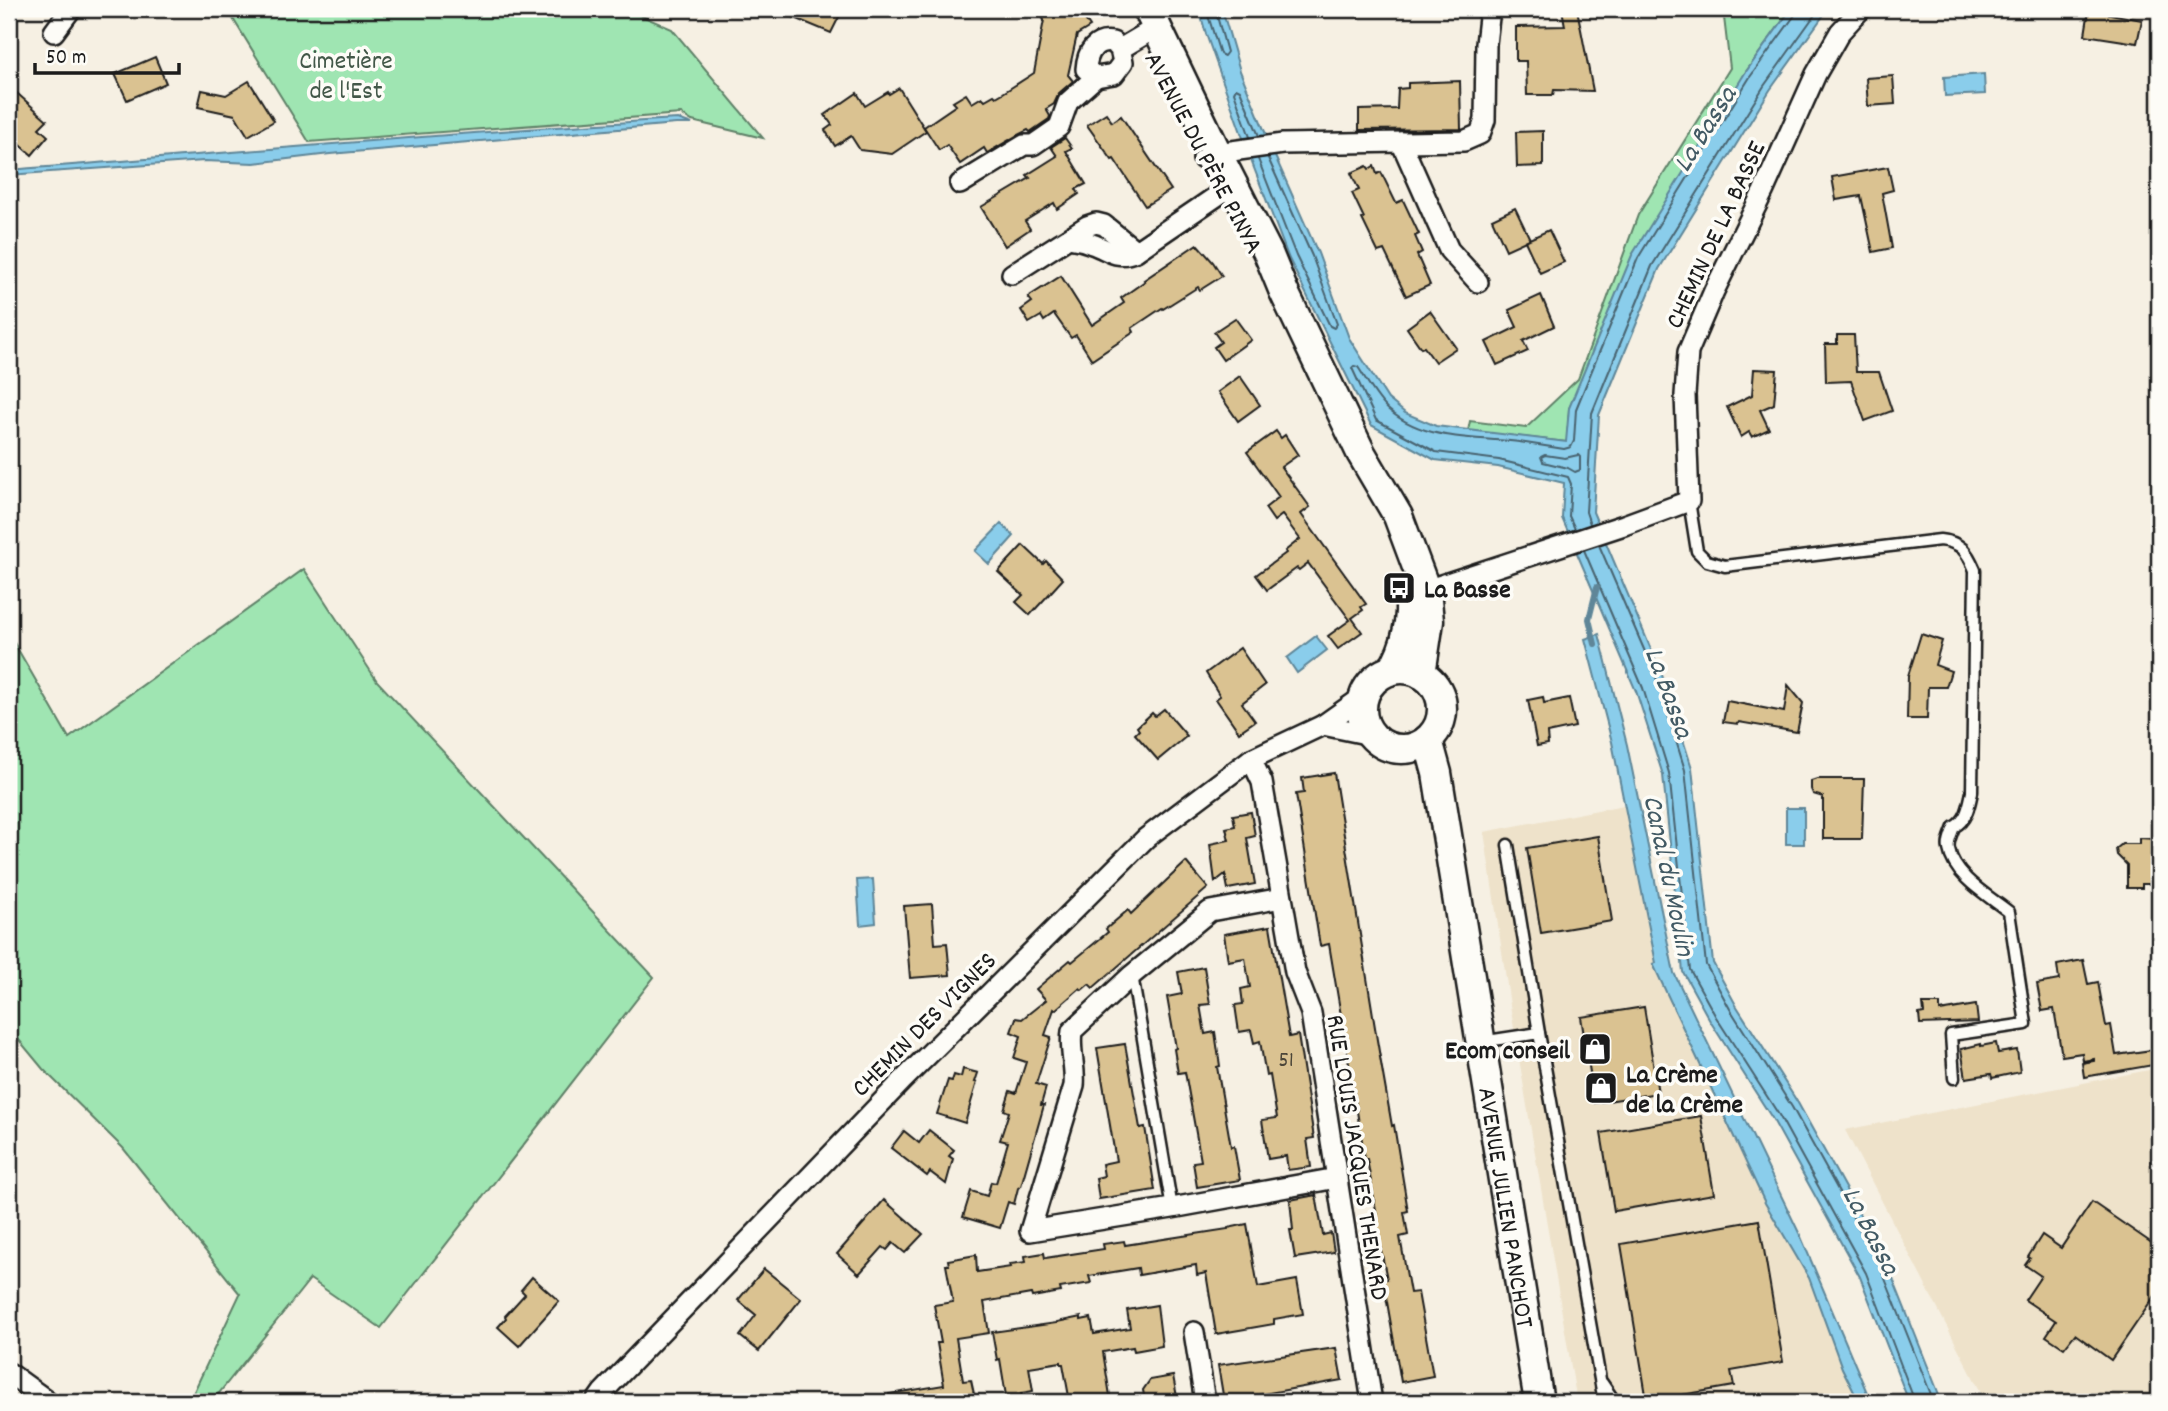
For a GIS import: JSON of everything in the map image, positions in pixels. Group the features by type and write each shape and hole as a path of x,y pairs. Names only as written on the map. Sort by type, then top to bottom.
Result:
{"main road":[{"name":"AVENUE DU PÈRE PINYA","path":"1130,9 1218,154 1226,189 1268,253 1361,453 1406,577 1418,593 1429,621 1421,674"},
{"name":"AVENUE DU PÈRE PINYA","path":"1392,670 1399,658 1418,593"},
{"path":"1392,670 1412,670 1421,674 1432,682 1442,705 1436,730 1419,744 1389,747 1379,743 1364,724 1364,696 1374,680 1392,670"},
{"name":"AVENUE JULIEN PANCHOT","path":"1419,744 1424,779 1448,848 1539,1402"}],"street":[{"path":"54,32 71,9"},
{"path":"1218,154 1283,144 1464,141 1480,134 1485,120 1486,44 1490,9"},
{"name":"CHEMIN DE LA BASSE","path":"1689,501 1685,395 1688,352 1714,290 1763,192 1816,74 1840,32 1861,9"},
{"path":"960,184 1024,145 1033,145 1059,127 1068,102 1096,77 1114,74 1142,30"},
{"path":"1401,142 1449,250 1478,282"},
{"path":"1012,274 1087,226 1096,223 1104,225 1136,251 1226,189"},
{"path":"1418,593 1624,526 1689,501"},
{"name":"CHEMIN DES VIGNES","path":"596,1402 892,1091 1146,838 1251,759 1323,725 1364,696"},
{"path":"1323,725 1371,735"},
{"name":"RUE LOUIS JACQUES THENARD","path":"1251,759 1262,782 1295,972 1311,1013 1372,1402"},
{"path":"1282,898 1210,911 1132,975 1072,1031 1076,1072 1030,1231 1337,1178"},
{"path":"1194,1332 1205,1402"},
{"path":"9,1373 49,1402"}],"lane":[{"path":"1689,501 1697,551 1707,561 1725,566 1940,540 1952,541 1969,556 1975,570 1972,792 1969,806 1962,822 1954,827 1948,848 1956,864 1978,891 2009,912 2026,1024 1951,1035 1954,1078"},
{"path":"1508,845 1604,1402"},
{"path":"1132,975 1172,1208"},
{"path":"1480,1042 1539,1033"},
{"path":"1600,1379 1615,1402"}],"shaded area":[{"path":"1624,805 1658,976 1765,1203 1809,1278 1842,1368 1859,1402 1577,1402 1510,1005 1484,832"},
{"path":"2159,1068 2159,1402 1986,1402 1845,1130"}],"green space":[{"name":"Cimetière de l'Est","path":"227,9 626,9 672,29 763,138 692,121 681,114 309,142"},
{"path":"1723,9 1791,9 1745,73 1569,408 1567,442 1468,431 1470,421 1526,428 1578,379 1638,215 1730,68"},
{"path":"304,569 377,681 654,977 381,1328 310,1279 212,1402 189,1402 240,1294 123,1148 43,1069 9,1028 9,634 69,738"}],"water":[{"path":"1199,9 1222,9 1240,71 1318,253 1349,338 1388,399 1405,413 1436,426 1566,442 1569,408 1632,255 1745,73 1791,9 1828,9 1770,90 1659,269 1599,415 1593,512 1664,680 1692,768 1713,963 1736,1005 1798,1103 1887,1264 1942,1402 1909,1402 1860,1277 1772,1118 1710,1021 1683,972 1663,775 1636,691 1562,518 1564,483 1498,467 1435,460 1371,425 1289,259 1249,155"},
{"path":"1984,74 1985,94 1945,96 1944,77"},
{"path":"678,119 692,124 330,154 254,163 204,161 9,175 9,170 427,136"},
{"path":"1001,524 1014,536 989,564 975,551"},
{"path":"1599,634 1627,745 1674,973 1801,1237 1871,1402 1859,1402 1842,1368 1809,1278 1765,1203 1653,964 1656,963 1612,742 1585,639"},
{"path":"1316,636 1327,650 1297,673 1287,658"},
{"path":"1786,808 1804,808 1804,844 1786,844"},
{"path":"873,879 876,923 860,925 857,880"}],"building":[{"path":"773,9 827,9 840,15 831,33"},
{"path":"1037,9 1078,9 1090,27 1077,35 1068,75 1073,81 1059,93 1054,104 1046,109 1049,119 1030,132 1028,130 987,153 984,148 960,164 947,145 939,150 924,127 956,105 953,102 966,94 972,103 982,97 985,100 994,95 996,97 1034,73 1044,20"},
{"path":"1562,9 1577,9 1593,91 1554,90 1553,95 1527,95 1526,61 1516,61 1516,27 1565,26"},
{"path":"2089,10 2142,20 2137,43 2085,35"},
{"path":"155,57 166,83 127,100 115,74"},
{"path":"1893,76 1895,104 1868,106 1866,78"},
{"path":"249,81 274,121 248,136 235,115 198,107 202,90 226,95"},
{"path":"1460,81 1461,129 1359,130 1359,110 1397,109 1398,89 1408,88 1408,83"},
{"path":"9,86 47,120 39,128 48,136 32,155 9,135"},
{"path":"899,88 926,131 892,154 860,150 851,136 835,146 825,130 832,125 825,115 857,93 865,106"},
{"path":"1106,113 1112,122 1121,116 1171,190 1145,206 1114,159 1112,160 1087,125"},
{"path":"1543,131 1543,166 1517,167 1516,132"},
{"path":"1065,138 1072,148 1066,151 1086,184 1076,189 1079,194 1057,209 1054,203 1025,221 1030,229 1005,246 981,207 1030,178 1027,175 1057,156 1051,147"},
{"path":"1367,166 1369,169 1374,166 1377,174 1381,172 1396,203 1403,200 1419,234 1415,236 1422,252 1417,255 1430,285 1406,296 1384,250 1378,252 1352,193 1359,190 1351,173"},
{"path":"1888,167 1893,190 1882,193 1892,248 1873,252 1861,196 1836,200 1832,177"},
{"path":"1515,208 1530,239 1506,250 1492,219"},
{"path":"1549,230 1564,262 1540,273 1525,241"},
{"path":"1197,244 1222,276 1162,308 1132,328 1134,332 1092,360 1076,335 1071,338 1054,314 1044,321 1041,316 1029,323 1021,310 1032,302 1028,297 1061,276 1092,325 1124,303 1121,298 1144,280"},
{"path":"1541,295 1554,326 1523,341 1528,351 1497,365 1486,342 1517,327 1509,310"},
{"path":"1430,311 1456,348 1435,362 1407,328"},
{"path":"1235,318 1251,340 1223,360 1214,347 1221,342 1214,332"},
{"path":"1837,335 1854,335 1856,372 1879,372 1892,411 1865,421 1851,381 1826,382 1825,344 1837,344"},
{"path":"1754,369 1777,370 1774,404 1760,410 1769,429 1752,437 1749,432 1741,437 1727,407 1752,395"},
{"path":"1240,376 1260,405 1238,421 1218,392"},
{"path":"1276,431 1281,438 1285,435 1298,455 1281,467 1310,507 1301,514 1366,604 1361,607 1363,610 1352,618 1362,632 1338,649 1328,636 1350,620 1308,563 1267,590 1256,575 1300,539 1282,515 1274,521 1265,508 1279,497 1247,452"},
{"path":"1023,545 1043,564 1046,561 1063,579 1030,615 1016,602 1023,595 998,572"},
{"path":"1921,634 1942,641 1935,665 1951,671 1946,687 1928,687 1927,719 1907,719 1908,676"},
{"path":"1240,648 1265,685 1242,703 1255,721 1239,732 1216,699 1220,696 1206,673"},
{"path":"1788,685 1803,703 1797,732 1739,722 1723,722 1727,701 1784,712"},
{"path":"1543,697 1544,703 1569,698 1575,727 1547,733 1548,744 1537,746 1528,700"},
{"path":"1164,709 1187,736 1158,760 1135,734 1139,730 1137,727 1152,713 1155,716"},
{"path":"1334,773 1408,1211 1404,1212 1408,1235 1400,1237 1410,1293 1418,1292 1433,1376 1401,1382 1383,1279 1387,1279 1374,1217 1377,1216 1329,944 1320,946 1296,794 1304,793 1302,778"},
{"path":"1864,779 1862,839 1823,839 1823,797 1813,794 1811,789 1811,781"},
{"path":"1251,812 1255,836 1247,838 1255,884 1228,889 1225,874 1215,882 1210,844 1229,840 1226,828 1235,826 1233,815"},
{"path":"1598,836 1612,921 1541,933 1527,848"},
{"path":"2139,838 2156,839 2150,884 2142,884 2142,888 2127,888 2127,865 2117,855 2116,849 2122,844 2139,844"},
{"path":"1186,862 1208,888 1093,988 1089,984 1082,990 1080,988 1054,1009 1045,1035 1051,1037 1036,1084 1046,1087 1041,1105 1044,1105 1021,1186 1014,1204 1008,1202 1000,1228 963,1217 971,1191 987,1196 991,1182 996,1183 1008,1142 1000,1140 1009,1112 1004,1110 1010,1091 1016,1093 1026,1062 1014,1058 1021,1036 1011,1032 1016,1018 1022,1019 1046,1000 1036,989 1108,932 1106,929 1128,910 1131,914"},
{"path":"932,904 935,944 947,943 950,975 910,978 904,906"},
{"path":"1270,926 1289,1037 1298,1035 1314,1138 1307,1139 1311,1167 1288,1170 1286,1156 1268,1159 1262,1120 1277,1118 1270,1075 1266,1076 1260,1041 1254,1043 1251,1030 1239,1032 1235,1005 1243,1004 1241,989 1250,987 1245,958 1228,961 1224,934"},
{"path":"2083,960 2088,984 2098,982 2106,1026 2111,1025 2116,1055 2159,1049 2159,1064 2084,1077 2082,1063 2094,1059 2083,1061 2082,1053 2062,1056 2054,1009 2042,1011 2037,984 2059,980 2057,965"},
{"path":"1204,967 1210,1004 1200,1005 1205,1034 1215,1032 1220,1066 1217,1067 1231,1147 1234,1146 1240,1180 1197,1187 1193,1162 1201,1161 1185,1072 1178,1073 1167,997 1182,994 1178,972"},
{"path":"1923,1004 1940,1004 1940,1011 1976,1005 1978,1022 1920,1024 1919,1014 1924,1013"},
{"path":"1644,1007 1658,1093 1595,1103 1581,1017"},
{"path":"1996,1043 1998,1053 2017,1050 2020,1072 1992,1078 1991,1074 1966,1078 1961,1049"},
{"path":"1125,1044 1140,1128 1145,1127 1155,1190 1099,1199 1096,1178 1104,1176 1102,1164 1116,1161 1097,1048"},
{"path":"963,1069 978,1073 965,1123 937,1114 948,1080 952,1081 954,1075 961,1077"},
{"path":"1701,1116 1714,1194 1614,1211 1601,1133"},
{"path":"929,1130 954,1150 949,1156 953,1159 946,1184 930,1172 927,1176 891,1148 904,1131 919,1143"},
{"path":"1316,1195 1323,1235 1331,1233 1334,1252 1295,1258 1290,1230 1293,1230 1290,1200"},
{"path":"884,1200 923,1234 905,1253 893,1243 887,1250 883,1247 859,1274 837,1254"},
{"path":"2092,1202 2159,1248 2159,1290 2111,1360 2075,1334 2064,1348 2046,1336 2056,1321 2025,1300 2041,1276 2025,1265 2042,1235 2061,1248"},
{"path":"1759,1220 1783,1362 1731,1371 1734,1386 1647,1401 1621,1244"},
{"path":"1247,1224 1258,1287 1297,1280 1303,1314 1274,1319 1274,1324 1216,1334 1206,1273 1197,1275 1196,1265 1139,1275 1138,1268 1089,1276 1091,1283 1060,1288 1061,1292 984,1302 989,1333 956,1338 963,1381 971,1380 974,1394 927,1402 890,1402 889,1394 944,1385 937,1343 941,1343 934,1305 953,1302 946,1265 949,1265 948,1260 976,1255 977,1272 1026,1262 1025,1256 1044,1253 1045,1258 1104,1249 1103,1244 1124,1241 1125,1245"},
{"path":"764,1269 801,1299 759,1351 740,1336 756,1315 738,1300"},
{"path":"532,1277 559,1301 519,1346 498,1327 525,1294 521,1290"},
{"path":"1157,1305 1162,1346 1134,1351 1133,1347 1103,1352 1111,1402 1070,1402 1061,1362 1029,1367 1033,1391 1021,1393 1023,1402 1007,1402 1000,1359 997,1360 992,1332 1081,1317 1081,1320 1091,1318 1094,1334 1130,1328 1127,1310"},
{"path":"1336,1348 1342,1380 1224,1401 1218,1365"},
{"path":"1173,1376 1178,1402 1145,1402 1143,1390 1150,1380"}],"waterway":[{"name":"Canal du Moulin","path":"1595,644 1589,619 1597,587"}],"place":[{"name":"La Basse","path":"1399,588"},
{"name":"Ecom conseil","path":"1595,1049"},
{"name":"La Crème de la Crème","path":"1601,1088"}],"water label":[{"name":"La Bassa","path":"1703,128"},
{"name":"La Bassa","path":"1671,692"},
{"name":"La Bassa","path":"1873,1230"}]}
